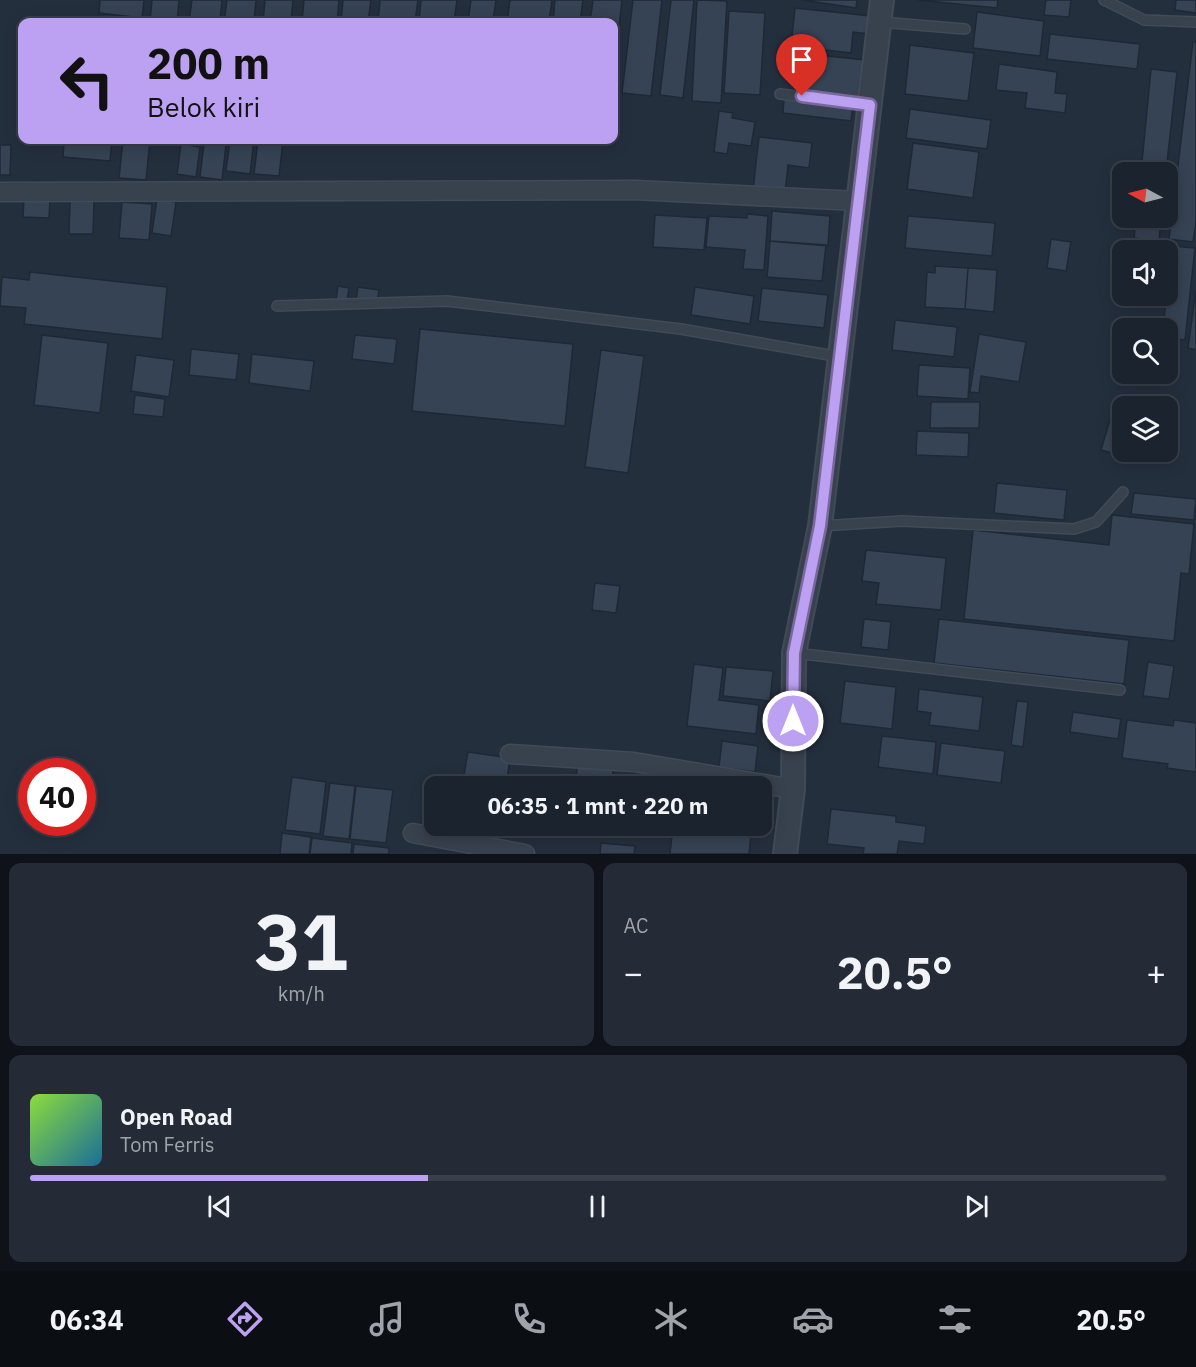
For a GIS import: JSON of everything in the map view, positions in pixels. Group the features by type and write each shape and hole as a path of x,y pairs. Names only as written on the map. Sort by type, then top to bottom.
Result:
{"street":[{"path":"785,854 793,789 794,653 820,526 881,11"},
{"path":"0,192 635,190 858,201"},
{"path":"510,754 634,762 793,789"},
{"path":"413,833 525,854"}],"lane":[{"path":"1104,0 1144,20 1196,22"},
{"path":"881,11 965,29"},
{"path":"780,94 870,105"},
{"path":"277,306 447,301 681,329 840,357"},
{"path":"820,526 902,521 1074,529 1096,522 1123,492"},
{"path":"794,653 1120,690"}],"building":[{"path":"100,0 144,0 142,18 99,13"},
{"path":"152,0 179,0 177,18 150,18"},
{"path":"192,0 222,0 220,18 190,18"},
{"path":"227,0 256,0 254,18 225,18"},
{"path":"265,0 293,0 291,18 263,18"},
{"path":"304,0 339,0 337,18 302,18"},
{"path":"343,0 371,0 369,18 341,18"},
{"path":"380,0 418,0 416,18 378,18"},
{"path":"421,0 457,0 455,18 419,18"},
{"path":"471,0 496,0 494,18 469,18"},
{"path":"510,0 552,0 550,18 508,18"},
{"path":"555,0 583,0 581,18 553,18"},
{"path":"593,0 622,0 618,37 618,18 591,18"},
{"path":"633,0 662,0 651,96 622,93"},
{"path":"671,0 694,0 683,98 660,95"},
{"path":"697,0 727,1 721,103 692,101"},
{"path":"802,0 857,0 856,8"},
{"path":"918,0 998,0 997,8"},
{"path":"1046,0 1071,0 1069,17 1044,15"},
{"path":"1176,0 1196,0 1196,13 1175,10"},
{"path":"795,8 871,16 869,34 853,32 851,53 791,46"},
{"path":"729,11 765,13 760,95 724,93"},
{"path":"977,12 1044,21 1040,56 973,48"},
{"path":"1050,34 1140,44 1137,69 1047,59"},
{"path":"1193,42 1196,42 1196,222 1193,242 1169,239 1170,228 1178,228 1178,165"},
{"path":"910,45 974,53 968,101 905,94"},
{"path":"808,54 866,60 861,100 804,93"},
{"path":"999,64 1057,72 1055,93 1067,94 1065,113 1025,108 1027,93 996,90"},
{"path":"1151,69 1177,72 1167,162 1142,162"},
{"path":"784,98 853,106 851,121 783,113"},
{"path":"910,109 991,120 987,149 906,138"},
{"path":"719,111 733,113 732,118 755,122 751,146 729,143 727,154 714,152"},
{"path":"759,137 812,143 809,168 788,165 785,194 753,190"},
{"path":"913,143 979,152 973,198 907,189"},
{"path":"64,144 112,144 110,161 63,157"},
{"path":"123,144 150,144 146,180 119,178"},
{"path":"181,144 200,147 196,177 177,174"},
{"path":"204,144 226,145 222,180 200,177"},
{"path":"229,144 254,144 250,174 226,171"},
{"path":"258,144 283,144 279,176 254,174"},
{"path":"0,145 11,145 10,175 0,175"},
{"path":"24,198 50,199 49,218 23,217"},
{"path":"157,199 176,202 171,236 152,233"},
{"path":"70,200 94,201 93,234 69,234"},
{"path":"122,202 152,204 149,240 119,238"},
{"path":"772,211 830,216 828,246 770,241"},
{"path":"747,214 768,216 764,270 743,269 745,250 706,247 709,216 747,218"},
{"path":"655,215 707,218 704,250 653,247"},
{"path":"908,216 995,223 992,256 905,248"},
{"path":"1135,228 1160,228 1159,240 1134,238"},
{"path":"1051,239 1071,242 1066,271 1047,268"},
{"path":"770,241 826,245 822,281 767,277"},
{"path":"1178,247 1195,248 1185,340 1178,339 1178,318 1164,318 1165,306 1178,306"},
{"path":"935,266 968,268 965,309 925,307 927,272 935,273"},
{"path":"968,268 997,270 994,312 965,309"},
{"path":"30,272 167,287 162,339 24,324 26,308 0,306 2,277 29,280"},
{"path":"338,286 349,288 347,301 336,299"},
{"path":"358,287 379,290 377,303 356,300"},
{"path":"695,287 754,296 750,324 691,315"},
{"path":"762,288 828,295 824,328 758,321"},
{"path":"1196,290 1196,350 1188,348"},
{"path":"895,320 957,327 954,357 892,350"},
{"path":"420,329 573,344 565,426 412,411"},
{"path":"979,334 1026,342 1019,382 981,376 979,393 970,392"},
{"path":"42,335 108,343 100,413 34,405"},
{"path":"355,335 397,339 394,364 352,359"},
{"path":"191,349 239,354 236,380 189,375"},
{"path":"601,350 644,356 628,473 585,467"},
{"path":"252,354 314,361 310,391 249,383"},
{"path":"136,355 174,360 169,397 131,391"},
{"path":"919,365 970,368 968,399 917,396"},
{"path":"135,395 165,399 163,417 133,414"},
{"path":"931,402 980,402 979,428 930,428"},
{"path":"1111,416 1112,416 1112,453 1101,450"},
{"path":"917,431 969,433 968,457 916,455"},
{"path":"997,483 1067,490 1064,520 994,513"},
{"path":"1134,493 1196,499 1194,520 1131,514"},
{"path":"1112,515 1194,524 1189,574 1181,573 1174,641 964,619 973,530 1109,545"},
{"path":"866,550 946,558 941,610 876,604 879,583 862,581"},
{"path":"595,583 620,586 616,613 592,610"},
{"path":"864,619 891,622 888,650 861,647"},
{"path":"939,619 1129,640 1124,684 934,663"},
{"path":"1148,662 1174,666 1169,699 1143,696"},
{"path":"694,664 723,668 719,700 759,705 756,734 687,726"},
{"path":"726,667 773,671 770,701 723,696"},
{"path":"845,681 896,687 892,729 840,723"},
{"path":"919,689 983,697 979,731 929,725 931,713 917,711"},
{"path":"1017,701 1028,702 1023,747 1011,745"},
{"path":"1073,712 1121,719 1118,739 1070,732"},
{"path":"1127,720 1173,726 1174,720 1196,723 1196,772 1167,768 1168,764 1122,758"},
{"path":"882,736 936,742 933,774 878,767"},
{"path":"722,741 758,746 755,772 719,767"},
{"path":"941,743 1005,751 1001,783 937,775"},
{"path":"468,752 510,758 507,776 464,776"},
{"path":"578,760 614,764 612,776 576,776"},
{"path":"292,777 326,782 320,834 285,830"},
{"path":"330,783 355,786 349,839 323,836"},
{"path":"356,786 393,790 386,843 350,839"},
{"path":"831,809 896,816 896,822 926,826 924,844 899,841 897,854 863,854 864,848 827,844"},
{"path":"282,833 311,837 309,854 280,854"},
{"path":"672,836 751,836 749,854 670,854"},
{"path":"312,838 352,843 351,854 310,854"},
{"path":"601,843 635,846 634,854 600,854"},
{"path":"354,844 389,848 389,854 353,854"}],"route":[{"path":"793,721 794,653 820,526 870,105 802,96"}]}
